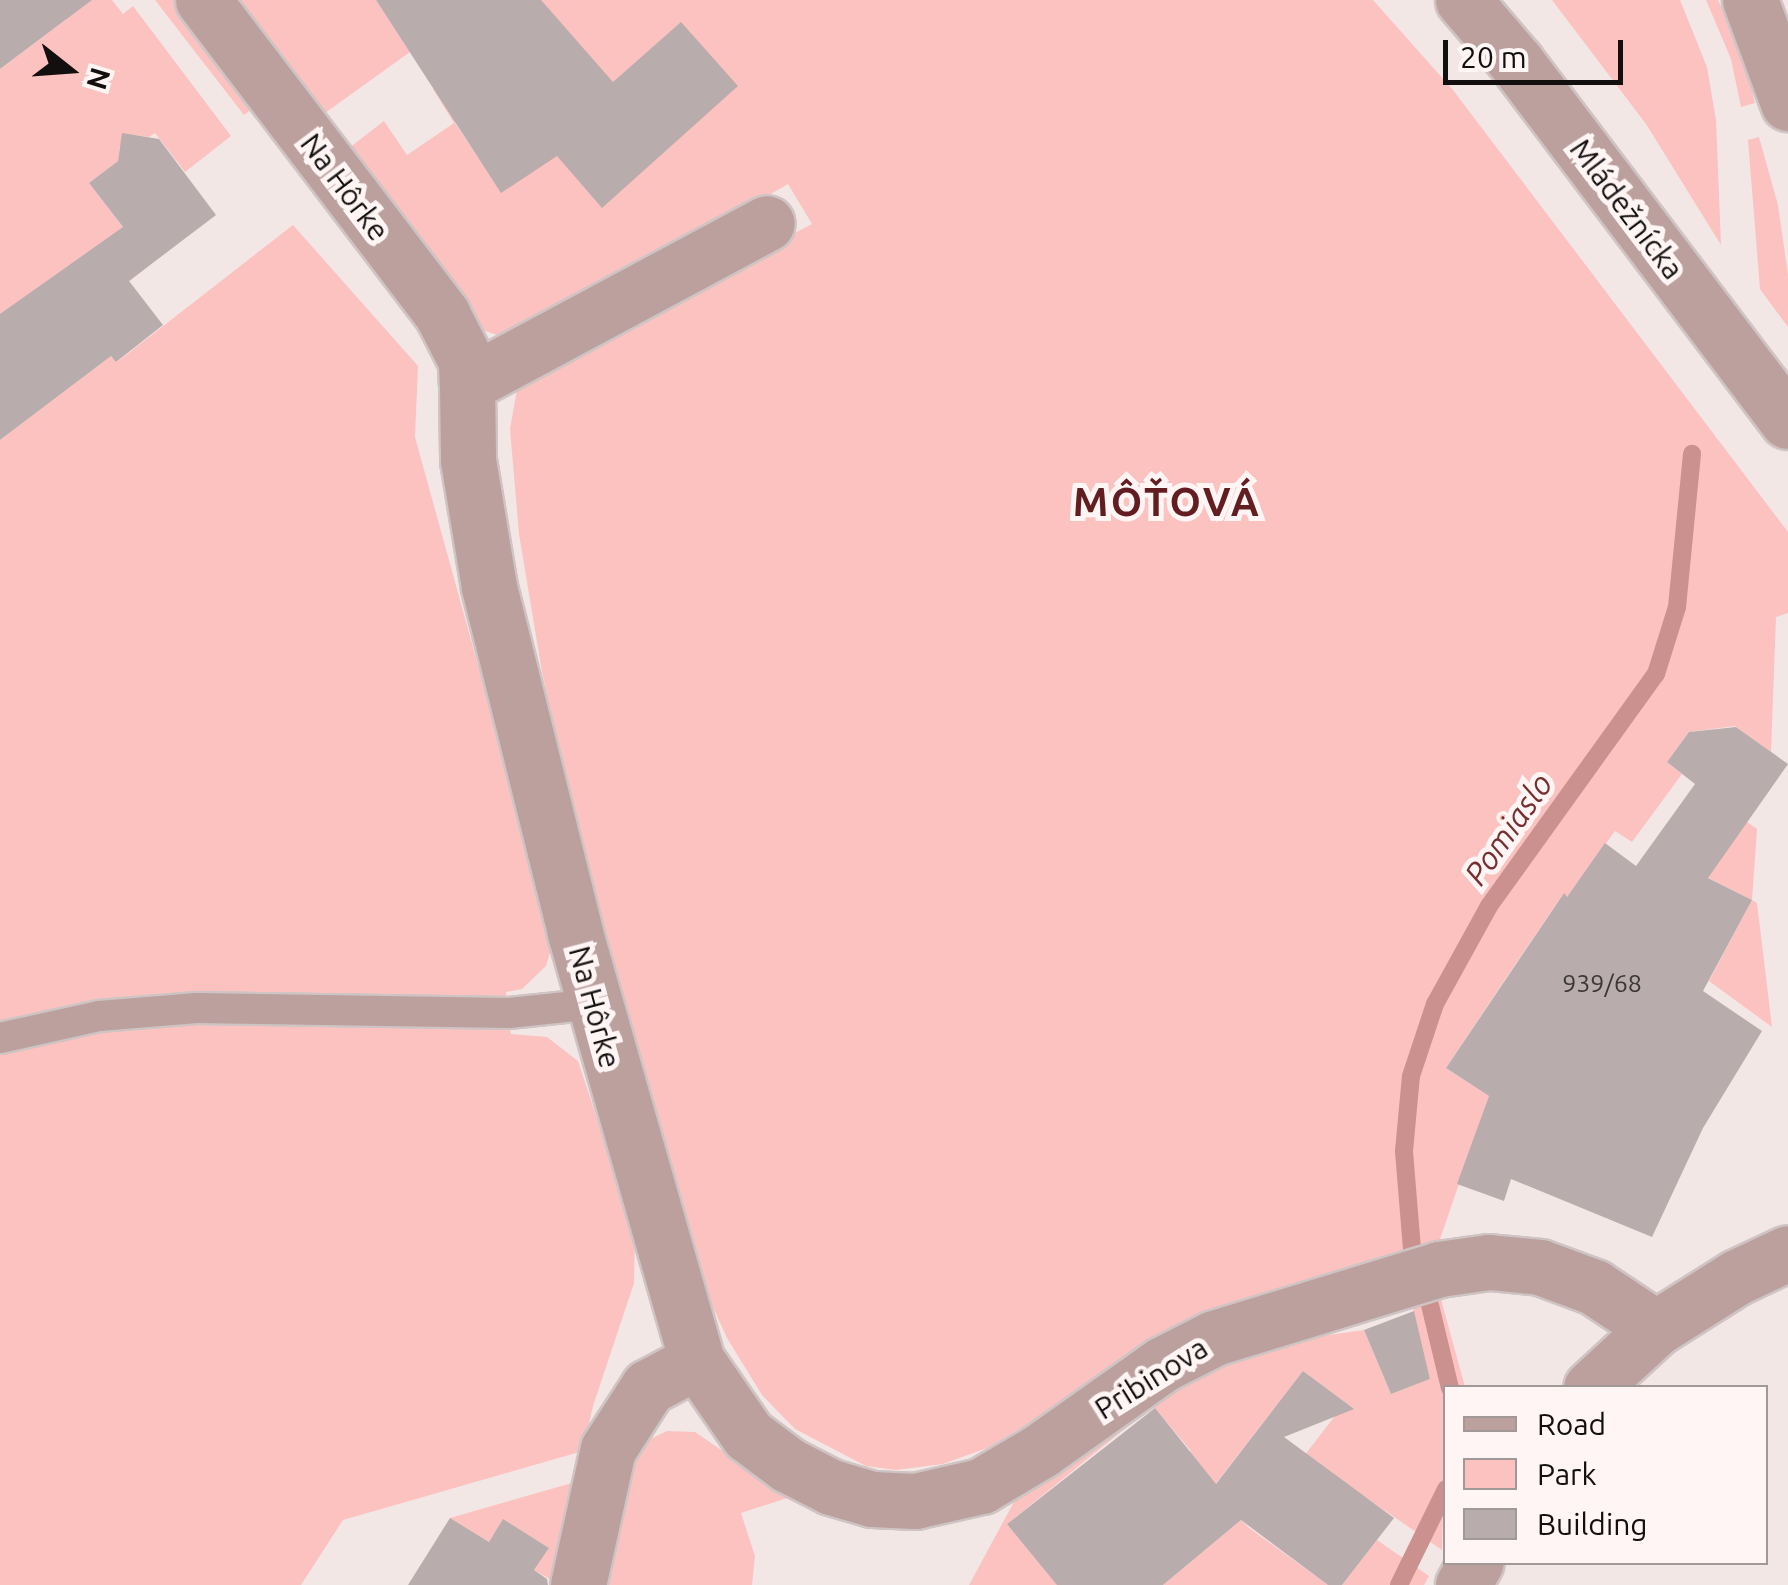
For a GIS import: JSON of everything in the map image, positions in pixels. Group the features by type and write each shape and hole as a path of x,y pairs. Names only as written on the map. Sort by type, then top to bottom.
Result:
{"street":[{"name":"Na Hôrke","path":"203,0 442,314 466,361 468,460 489,587 594,1004 697,1361"},
{"name":"Mládežnícka","path":"1463,0 1516,62 1788,420"},
{"path":"1750,0 1788,103"},
{"path":"467,384 767,223"},
{"path":"1593,1385 1656,1328 1724,1285 1788,1254"},
{"name":"Pribinova","path":"697,1361 748,1435 788,1464 831,1487 872,1499 915,1501 981,1486 1040,1451 1163,1364 1214,1338 1438,1269 1489,1262 1540,1267 1594,1287 1656,1328"},
{"path":"578,1585 608,1448 648,1387 697,1361"}],"lane":[{"path":"0,1038 99,1016 198,1008 508,1013 594,1004"}],"green space":[{"path":"70,0 112,0 123,14 133,6 231,136 185,172 155,133 149,137 134,135 120,146 118,161 89,183 151,264 107,299 76,261 51,278 0,342 0,69 67,19"},
{"path":"155,0 178,0 258,104 244,115"},
{"path":"228,0 376,0 410,52 318,118"},
{"path":"504,0 1373,0 1453,90 1788,532 1788,613 1776,617 1771,752 1735,726 1689,732 1667,762 1682,774 1632,842 1615,831 1567,897 1563,894 1446,1068 1489,1096 1437,1248 1082,1392 987,1448 943,1464 896,1470 866,1466 795,1429 762,1395 727,1338 688,1252 599,925 542,672 519,534 510,429 518,384 639,314 812,224 788,184 611,286 521,331 497,335 477,328 345,151 384,121 407,155 454,123 433,89 496,48","holes":["501,92 501,192 455,123"]},
{"path":"1552,0 1680,0 1707,67 1716,120 1721,245 1646,124"},
{"path":"1706,0 1718,0 1743,54 1755,103 1741,107 1731,59"},
{"path":"1759,137 1778,205 1788,275 1788,327 1760,289 1748,140"},
{"path":"293,225 418,366 415,437 550,926 551,949 546,966 522,989 506,992 511,1034 547,1037 578,1061 635,1233 634,1283 593,1406 583,1451 343,1520 301,1585 0,1585 0,440 111,356 117,362"},
{"path":"1747,822 1757,829 1752,900 1705,876"},
{"path":"1752,900 1757,903 1772,1027 1709,981"},
{"path":"1439,1292 1464,1385 1443,1385 1442,1550 1358,1492 1283,1483 1345,1403 1303,1371 1207,1495 1064,1585 969,1585 1015,1500 1146,1397 1213,1367 1279,1342 1364,1330 1391,1394 1430,1379 1411,1300","holes":["1153,1406 1191,1451 1175,1465 1007,1524"]},
{"path":"667,1431 695,1432 790,1497 741,1513 755,1556 752,1585 599,1585 629,1459 646,1441"},
{"path":"579,1481 560,1585 534,1570 549,1548 504,1520 489,1542 450,1518"},
{"path":"1241,1520 1248,1527 1328,1585 1163,1585"},
{"path":"1377,1540 1429,1576 1424,1585 1342,1585"}],"building":[{"path":"0,0 92,0 0,69"},
{"path":"376,0 541,0 613,82 681,22 738,86 602,208 557,156 501,193"},
{"path":"122,133 159,139 216,215 129,281 163,325 116,362 111,356 0,440 0,314 123,227 89,183 118,161"},
{"path":"1736,727 1788,764 1708,878 1752,900 1703,991 1762,1031 1703,1128 1652,1237 1511,1179 1504,1201 1457,1184 1489,1096 1446,1068 1564,893 1567,897 1605,843 1636,866 1695,784 1667,762 1689,732"},
{"path":"1414,1311 1430,1379 1391,1394 1364,1330"},
{"path":"1303,1371 1354,1409 1284,1437 1394,1518 1342,1585 1328,1585 1241,1520 1163,1585 1057,1585 1007,1524 1155,1408 1216,1484"},
{"path":"450,1518 489,1542 503,1519 549,1548 534,1570 547,1579 548,1585 408,1585"}],"waterway":[{"name":"Pomiaslo","path":"1412,1249 1404,1151 1411,1076 1435,1004 1489,906 1656,674 1677,607 1692,454"},
{"name":"Pomiaslo","path":"1430,1305 1449,1385"},
{"name":"Pomiaslo","path":"1399,1585 1443,1495"}],"district":[{"name":"MÔŤOVÁ","path":"1167,502"}]}
